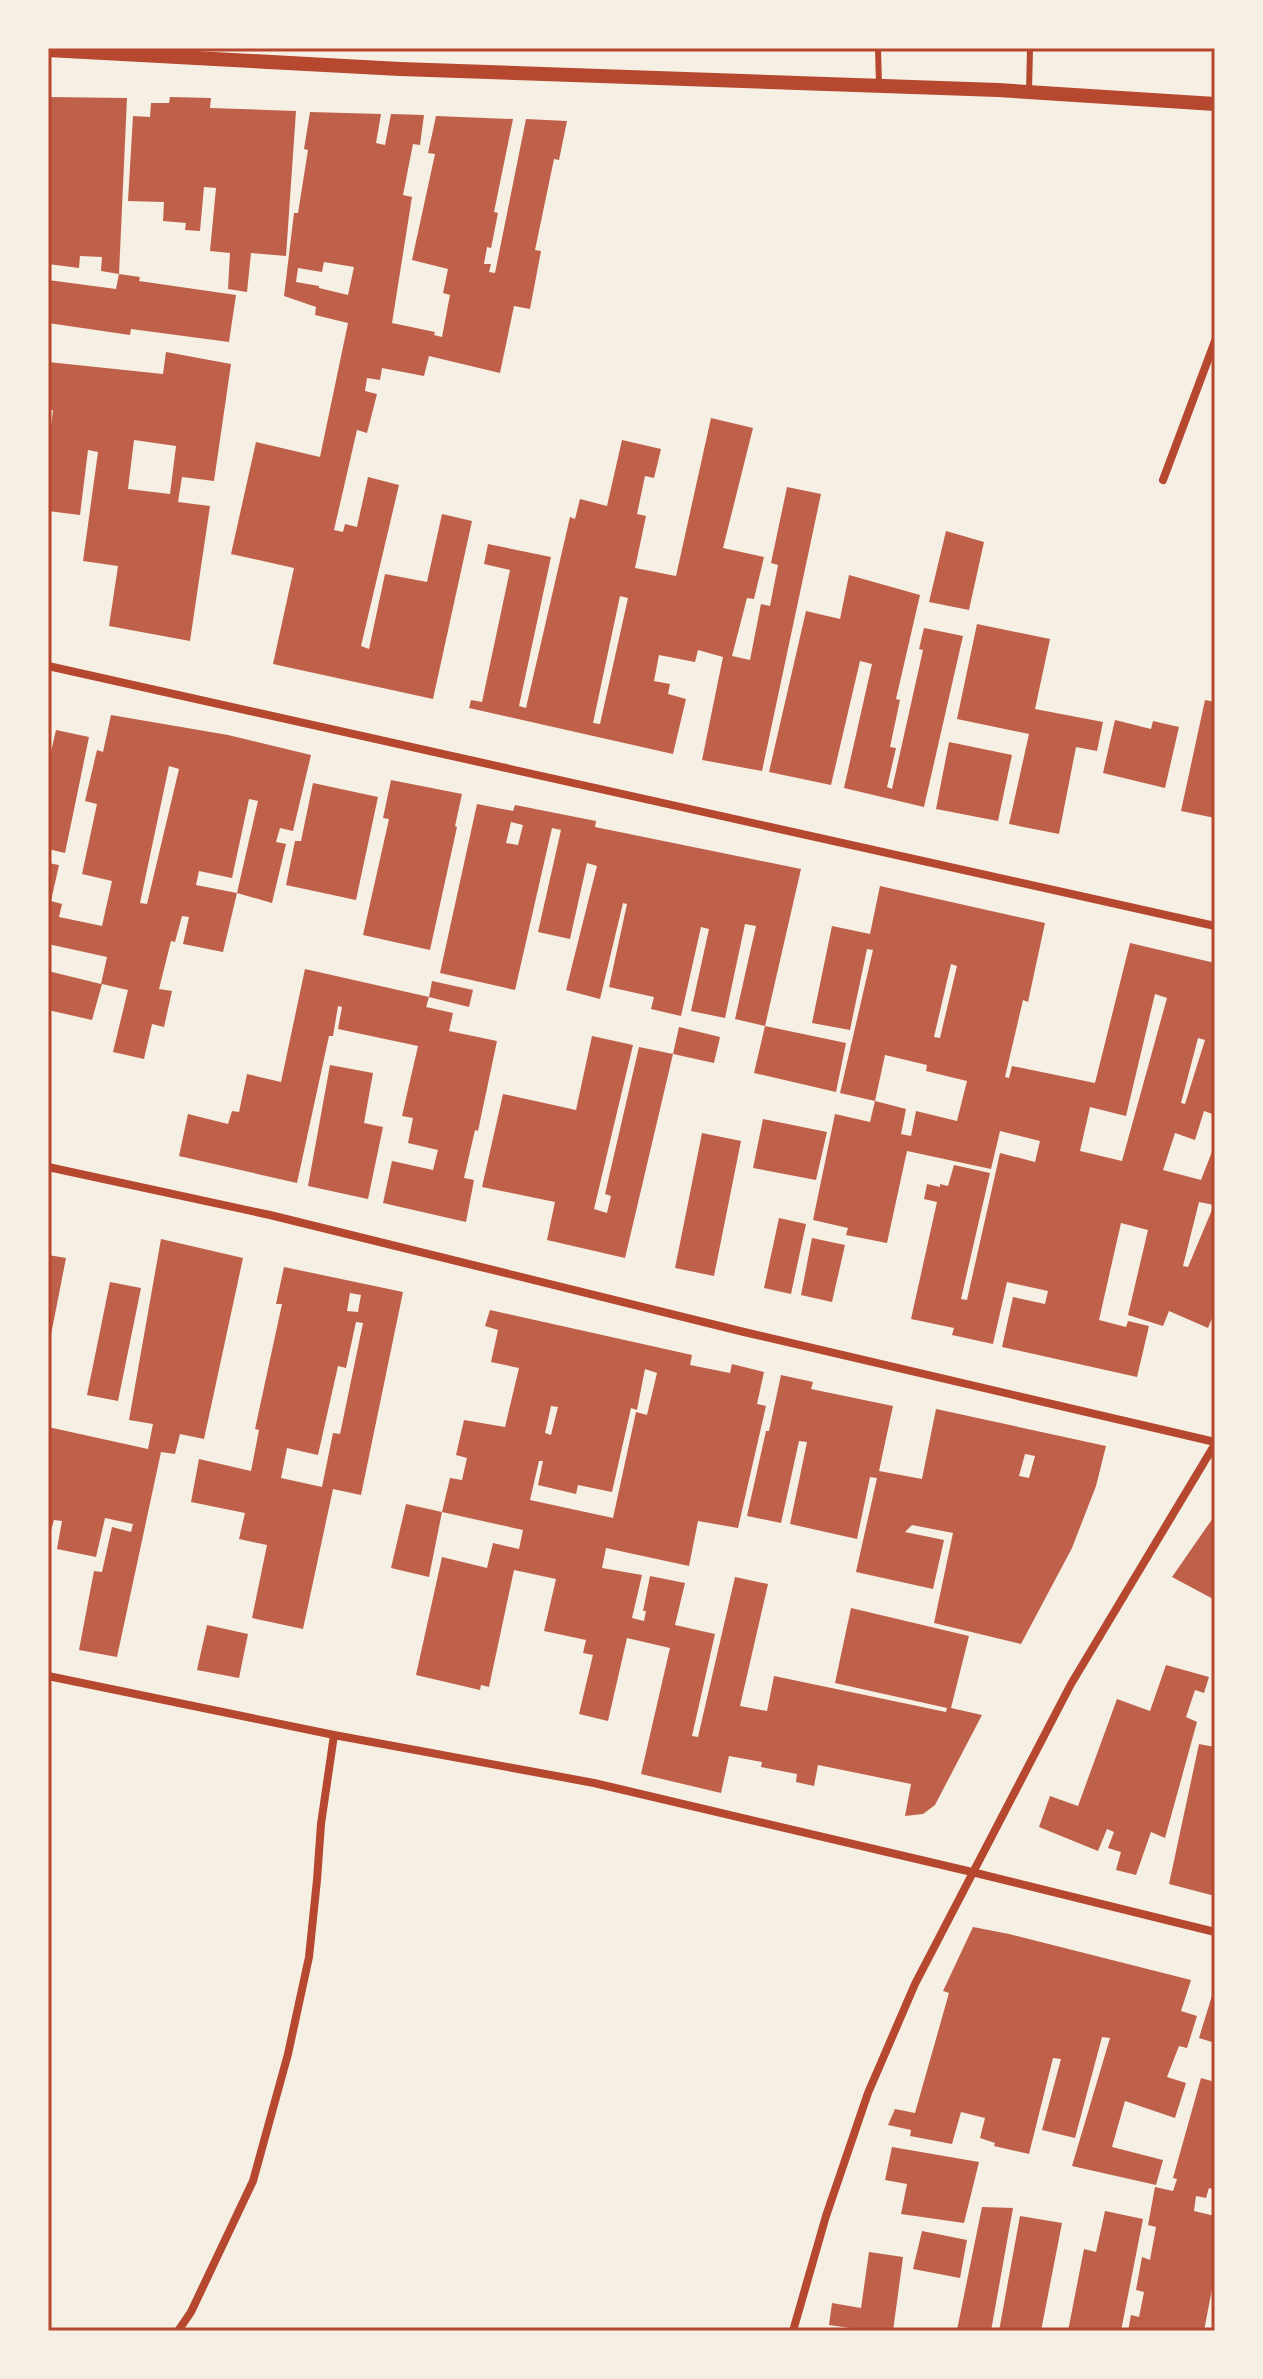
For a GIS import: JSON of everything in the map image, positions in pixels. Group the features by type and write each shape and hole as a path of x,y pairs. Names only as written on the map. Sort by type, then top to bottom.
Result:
{"street":[{"path":"48,50 400,69 879,85 1215,104"},
{"path":"1163,480 1215,341"},
{"path":"48,666 1215,926"},
{"path":"48,1167 270,1215 744,1332 1215,1443 1071,1684 915,1984 868,2093 826,2216 793,2331"},
{"path":"48,1676 334,1735 594,1783 1215,1932"},
{"path":"178,2331 191,2312 253,2181 288,2054 309,1957 321,1824 334,1735"}],"lane":[{"path":"878,48 879,85"},
{"path":"1029,92 1030,48"}],"building":[{"path":"48,97 127,98 119,274 101,271 102,257 80,256 79,268 48,264"},
{"path":"170,97 211,98 210,108 296,111 286,256 251,253 247,292 228,289 230,253 210,251 216,188 204,187 200,231 185,230 186,223 163,221 164,202 128,201 133,116 150,117 151,103 169,103"},
{"path":"310,112 381,114 376,143 385,145 391,114 424,115 420,145 413,144 403,195 412,197 392,323 435,332 434,335 442,337 450,295 443,293 448,269 412,260 435,154 428,153 436,116 513,119 494,212 498,213 491,248 487,247 484,264 491,264 489,272 495,273 526,119 567,121 559,160 554,159 535,250 541,251 530,309 514,306 500,373 429,356 424,376 382,368 380,380 367,378 365,391 377,394 367,433 357,430 334,530 343,532 345,524 357,527 368,477 399,485 361,646 369,649 385,574 427,582 442,514 472,521 433,699 273,664 294,568 231,554 256,442 320,457 348,323 315,315 316,307 284,296 294,213 298,213 308,150 304,149","holes":["324,262 354,267 348,295 296,282 298,268 322,272"]},
{"path":"119,274 140,277 139,281 236,295 229,342 131,329 130,335 48,323 48,280 116,289"},
{"path":"166,352 231,364 214,481 182,477 178,502 210,506 190,641 109,626 118,566 83,561 98,452 88,450 80,515 48,511 48,452 53,410 48,410 48,362 163,374","holes":["134,440 176,446 170,494 128,489"]},
{"path":"711,418 753,428 723,548 764,557 754,599 747,598 732,656 750,660 761,604 770,606 778,565 771,563 787,487 821,494 762,771 702,760 723,657 698,650 695,662 659,655 654,681 670,684 668,694 686,699 673,754 469,708 471,700 482,702 510,570 484,564 488,544 551,557 519,706 526,708 570,517 575,519 580,499 607,506 622,440 661,449 654,478 645,476 637,514 646,516 635,568 676,576","holes":["620,596 628,598 600,724 593,723"]},
{"path":"946,531 984,542 969,610 929,602"},
{"path":"849,575 920,595 896,699 900,700 890,747 896,748 887,787 892,789 923,650 919,649 924,628 963,636 924,807 844,788 872,664 860,661 831,785 769,772 806,611 840,619"},
{"path":"977,624 1050,639 1035,709 1103,722 1097,751 1076,747 1059,834 1009,824 1029,734 957,719"},
{"path":"1205,700 1215,702 1215,818 1181,811"},
{"path":"111,715 228,735 311,755 293,831 280,828 276,842 286,844 272,903 237,893 223,952 183,944 189,917 182,916 175,942 171,941 159,989 172,991 164,1027 152,1024 144,1059 113,1052 128,990 102,984 92,1020 48,1010 48,971 101,984 107,957 48,944 48,863 59,865 51,901 62,904 59,917 102,926 112,881 82,874 97,804 85,801 97,750 103,752","holes":["169,766 179,769 147,904 140,903","249,799 258,801 237,893 196,885 199,871 232,878"]},
{"path":"1115,720 1151,729 1153,721 1179,727 1165,788 1103,773"},
{"path":"56,730 89,737 65,853 48,849 48,765"},
{"path":"949,742 1012,755 998,821 936,809"},
{"path":"391,780 462,794 430,950 363,935 389,819 383,818"},
{"path":"313,783 378,797 356,900 286,885 295,841 301,841"},
{"path":"477,804 513,811 515,805 596,821 595,827 801,869 765,1026 735,1019 756,926 745,924 725,1018 691,1011 709,929 701,927 681,1016 651,1009 654,997 609,987 627,904 623,903 600,999 566,990 597,866 587,863 570,939 538,932 561,830 552,828 515,990 440,973","holes":["511,822 523,825 518,845 506,843"]},
{"path":"880,886 1045,923 1028,1002 1023,1000 1005,1077 1009,1078 1012,1066 1095,1083 1130,943 1215,963 1215,1115 1204,1111 1195,1140 1175,1133 1163,1170 1201,1180 1215,1144 1215,1311 1208,1328 1169,1311 1163,1326 1128,1315 1148,1230 1121,1223 1099,1320 1126,1327 1128,1321 1149,1326 1137,1377 1002,1347 1013,1297 1045,1304 1048,1291 1007,1282 993,1344 952,1335 954,1328 911,1319 937,1202 924,1199 927,1184 948,1186 954,1165 990,1173 961,1299 967,1300 1000,1153 1035,1162 1040,1141 1000,1131 991,1169 907,1151 887,1243 846,1235 848,1228 813,1220 835,1114 870,1122 875,1101 840,1093 873,950 867,949 850,1030 812,1023 832,926 870,934","holes":["951,964 957,966 940,1038 934,1037","1155,994 1167,998 1122,1161 1080,1151 1090,1107 1126,1116","1198,1038 1205,1040 1185,1104 1181,1103","885,1055 927,1065 926,1071 967,1081 957,1121 916,1111 911,1136 901,1134 906,1109 875,1101","1199,1202 1214,1205 1188,1267 1183,1266"]},
{"path":"305,969 429,997 426,1007 453,1013 449,1031 497,1041 478,1131 475,1130 464,1178 474,1180 466,1222 383,1203 392,1161 433,1170 438,1150 408,1143 413,1118 402,1116 418,1046 338,1029 342,1007 338,1006 297,1183 179,1156 188,1114 228,1124 232,1111 239,1112 247,1074 281,1082"},
{"path":"432,981 473,990 469,1007 429,997"},
{"path":"765,1026 846,1043 836,1092 754,1073"},
{"path":"679,1027 720,1037 714,1063 673,1054"},
{"path":"592,1036 633,1045 594,1209 607,1213 611,1196 605,1194 639,1047 673,1054 625,1258 547,1240 555,1202 482,1187 503,1094 576,1110"},
{"path":"330,1065 373,1073 364,1123 383,1127 368,1199 308,1186"},
{"path":"763,1119 827,1132 816,1180 753,1168"},
{"path":"702,1133 741,1141 714,1276 675,1268"},
{"path":"779,1218 806,1224 791,1294 764,1288"},
{"path":"812,1238 845,1245 832,1302 801,1295"},
{"path":"161,1239 243,1258 204,1439 180,1434 175,1454 161,1452 117,1657 79,1650 94,1571 102,1572 112,1527 131,1532 133,1524 105,1518 96,1557 57,1549 62,1521 54,1520 48,1541 48,1427 148,1449 153,1424 129,1420"},
{"path":"48,1255 66,1258 49,1345 48,1345"},
{"path":"284,1267 403,1292 361,1495 333,1489 303,1629 252,1618 267,1545 239,1539 245,1513 191,1502 199,1459 251,1471 259,1430 255,1429 282,1304 276,1304","holes":["350,1293 361,1295 358,1312 347,1311","356,1322 363,1323 340,1434 333,1433 322,1487 281,1478 287,1448 318,1455 338,1366 346,1368"]},
{"path":"110,1282 141,1288 118,1401 87,1395"},
{"path":"490,1310 692,1355 690,1365 730,1373 732,1364 764,1372 757,1404 766,1406 738,1528 698,1521 689,1566 606,1548 602,1568 642,1575 632,1618 644,1621 650,1576 685,1583 675,1625 715,1634 692,1736 698,1737 735,1577 768,1584 740,1706 767,1711 774,1676 946,1712 947,1708 835,1683 851,1608 969,1636 951,1708 982,1715 935,1805 923,1814 905,1816 911,1784 818,1765 814,1786 796,1782 797,1774 761,1767 762,1762 729,1756 721,1793 641,1774 670,1648 627,1638 608,1721 579,1714 593,1655 583,1653 586,1640 544,1631 556,1579 514,1570 489,1687 481,1685 480,1690 416,1675 442,1557 487,1568 493,1543 519,1549 523,1530 442,1512 450,1478 462,1480 467,1458 456,1455 464,1420 505,1427 519,1368 491,1362 498,1330 485,1326","holes":["645,1369 657,1373 647,1415 636,1412 613,1518 530,1500 539,1461 543,1461 538,1485 576,1494 578,1485 612,1492 631,1408 637,1410","551,1406 558,1407 551,1435 545,1433"]},
{"path":"781,1375 813,1382 811,1389 893,1406 879,1471 922,1479 936,1409 1106,1446 1096,1486 1072,1548 1021,1644 934,1623 953,1533 912,1525 905,1532 944,1540 933,1589 856,1572 877,1478 870,1477 857,1539 790,1524 807,1442 799,1441 781,1523 747,1516 766,1431 769,1431","holes":["1025,1454 1035,1456 1029,1478 1019,1476"]},
{"path":"406,1504 442,1512 429,1577 391,1568"},
{"path":"1215,1515 1215,1600 1172,1577"},
{"path":"207,1625 248,1634 239,1678 197,1670"},
{"path":"1166,1665 1209,1677 1204,1693 1195,1690 1186,1717 1197,1722 1165,1838 1151,1832 1136,1875 1116,1870 1121,1852 1108,1848 1114,1832 1107,1829 1098,1851 1039,1827 1050,1796 1078,1806 1117,1699 1150,1711"},
{"path":"1199,1744 1215,1747 1215,1896 1169,1884"},
{"path":"973,1927 1191,1980 1181,2011 1197,2016 1187,2048 1179,2046 1167,2077 1186,2083 1175,2118 1125,2101 1112,2147 1163,2160 1156,2185 1072,2166 1110,2038 1102,2037 1075,2138 1042,2130 1061,2059 1053,2058 1029,2154 994,2146 995,2143 980,2138 985,2118 961,2112 952,2144 910,2136 911,2130 888,2125 895,2109 915,2113 949,1993 943,1991"},
{"path":"1215,1989 1215,2043 1199,2038"},
{"path":"1201,2078 1215,2082 1215,2190 1209,2188 1206,2198 1196,2196 1194,2211 1215,2216 1215,2273 1204,2331 1128,2331 1131,2315 1139,2317 1144,2292 1136,2290 1142,2257 1150,2260 1156,2227 1148,2225 1155,2187 1173,2191 1177,2179 1173,2178"},
{"path":"892,2147 979,2162 964,2223 901,2214 907,2184 885,2180"},
{"path":"982,2207 1013,2208 991,2331 959,2331 957,2330"},
{"path":"1105,2211 1143,2219 1121,2331 1068,2331 1084,2249 1096,2252"},
{"path":"1020,2216 1062,2223 1041,2331 999,2331"},
{"path":"922,2231 967,2240 960,2278 913,2269"},
{"path":"869,2252 903,2257 893,2331 829,2325 832,2303 861,2308"}]}
